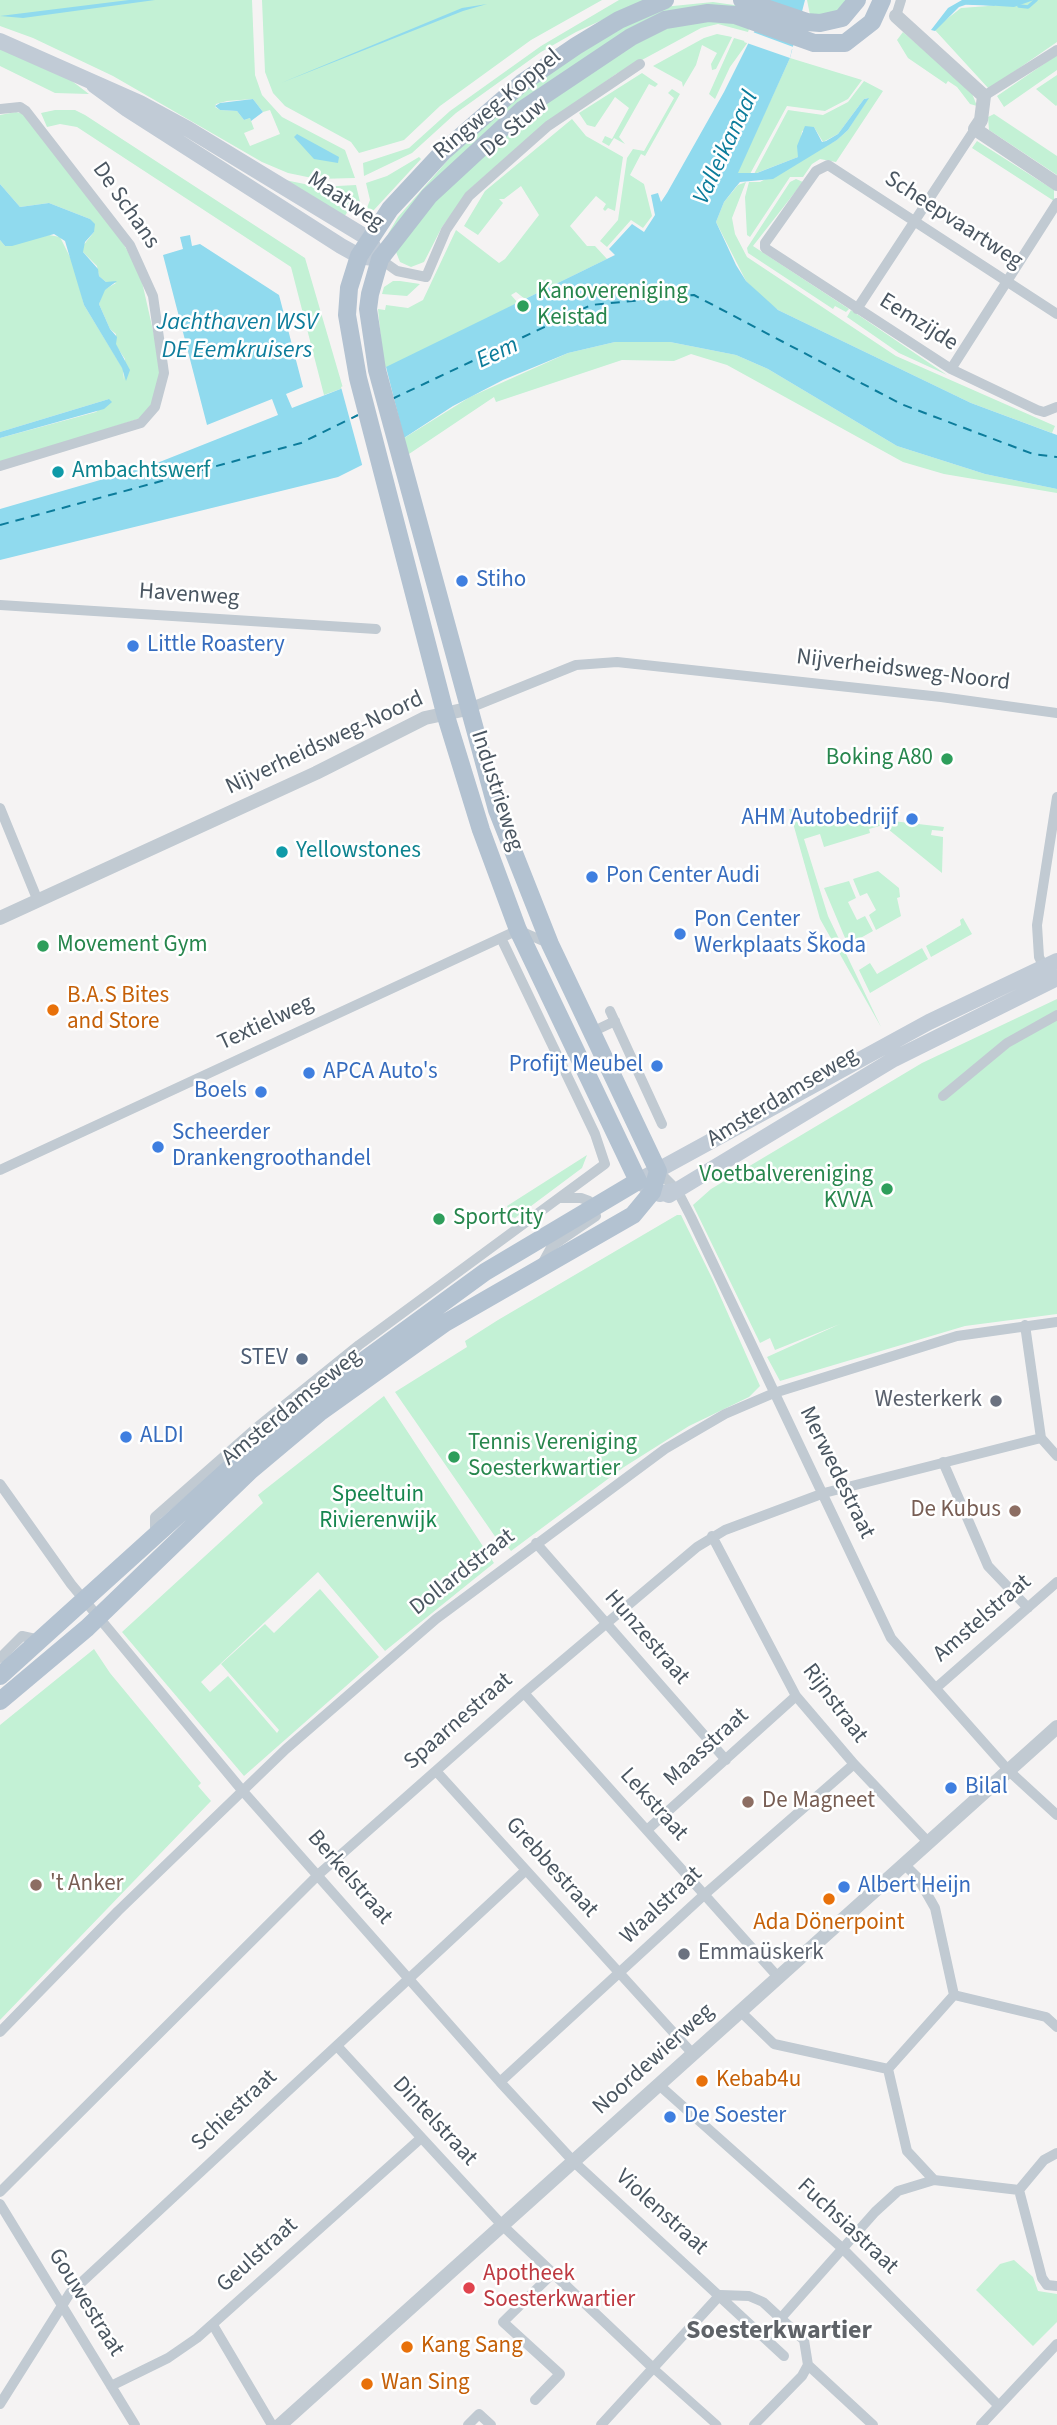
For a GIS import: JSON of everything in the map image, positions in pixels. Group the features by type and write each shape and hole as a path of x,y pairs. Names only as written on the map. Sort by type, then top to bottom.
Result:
{"main road":[{"name":"Ringweg-Koppel","path":"358,378 347,314 349,288 359,256 390,209 443,152 522,83 599,31 665,0"},
{"name":"Ringweg-Koppel","path":"803,30 842,18 857,0"},
{"name":"Ringweg-Koppel","path":"377,370 368,309 380,259 404,225 459,167 522,110 593,60 631,37 675,17 708,13 735,15 751,9 803,30 824,44 845,43 862,33 872,22 882,0"},
{"name":"Maatweg","path":"0,41 32,53 94,85 140,103 188,129 369,240 380,259"},
{"name":"Maatweg","path":"94,85 127,109 359,256 380,259"},
{"name":"Industrieweg","path":"377,370 496,810 550,944 592,1032 651,1182"},
{"name":"Industrieweg","path":"358,378 445,713 481,830 518,930 651,1182"},
{"name":"Amsterdamseweg","path":"0,1676 155,1539 239,1460 367,1357 485,1272 592,1206 651,1182 907,1034 1053,966"},
{"name":"Amsterdamseweg","path":"0,1701 99,1616 251,1470 319,1413 414,1344 894,1059 1057,978"},
{"path":"633,1215 651,1182 660,1194 677,1190"}],"street":[{"path":"901,0 896,16 984,96"},
{"path":"984,96 1057,50"},
{"name":"De Stuw","path":"380,259 397,271 426,278 446,230 477,189 548,126 640,64"},
{"path":"857,309 981,120 984,96"},
{"name":"De Schans","path":"0,109 20,107 26,111 130,245 153,296 164,373 155,407 141,424 0,466"},
{"path":"975,129 1057,184"},
{"name":"Scheepvaartweg","path":"765,248 816,171 825,165 1057,314"},
{"path":"951,369 1057,203"},
{"name":"Eemzijde","path":"765,248 951,369 1037,410 1044,412 1057,407"},
{"name":"Havenweg","path":"0,605 376,629"},
{"name":"Nijverheidsweg-Noord","path":"0,918 316,773 425,718 467,709 576,665 617,662 1057,713"},
{"path":"1053,966 1037,949 1037,925 1057,797"},
{"path":"0,808 38,901"},
{"path":"518,930 550,944"},
{"name":"Textielweg","path":"0,1170 518,930"},
{"name":"Amsterdamseweg","path":"155,1539 155,1517 247,1437 369,1337 605,1164 594,1134 501,938"},
{"path":"943,1096 1007,1043 1057,1015"},
{"path":"592,1032 613,1016 662,1124"},
{"name":"Merwedestraat","path":"677,1190 891,1638 1009,1771 1057,1815"},
{"path":"560,1198 581,1198 592,1206"},
{"name":"Amsterdamseweg","path":"540,1268 552,1246 596,1216 592,1206"},
{"name":"Dollardstraat","path":"0,2032 241,1789 408,1642 536,1543 691,1432 774,1393 950,1338 1057,1322"},
{"path":"1024,1325 1041,1438 1057,1456"},
{"name":"Spaarnestraat","path":"0,2192 319,1874 524,1693 712,1536 824,1493 1041,1438"},
{"path":"943,1462 988,1566 1028,1608"},
{"path":"0,1484 71,1584 99,1616"},
{"name":"Rijnstraat","path":"712,1536 796,1696 854,1764 929,1843"},
{"name":"Hunzestraat","path":"536,1543 726,1760"},
{"name":"Amstelstraat","path":"936,1688 1057,1582"},
{"name":"Berkelstraat","path":"99,1616 241,1789 573,2162"},
{"name":"Amsterdamseweg","path":"0,1658 22,1636 40,1640"},
{"name":"Lekstraat","path":"524,1693 778,1977"},
{"name":"Maasstraat","path":"647,1830 796,1696"},
{"name":"Noordewierweg","path":"280,2425 1057,1727"},
{"name":"Waalstraat","path":"500,2082 705,1894 854,1764"},
{"name":"Grebbestraat","path":"436,1771 693,2054"},
{"path":"905,1865 918,1878 935,1908 954,1995"},
{"name":"Schiestraat","path":"0,2404 4,2388 70,2293 525,1871"},
{"path":"954,1995 1046,2017 1057,2026"},
{"path":"888,2069 954,1995"},
{"path":"741,2012 774,2044 888,2069"},
{"name":"Dintelstraat","path":"337,2046 502,2225 653,2368"},
{"path":"888,2069 907,2151 934,2180"},
{"name":"Fuchsiastraat","path":"659,2085 842,2248 999,2406"},
{"name":"Geulstraat","path":"111,2386 168,2358 213,2325 420,2139"},
{"path":"1019,2190 1044,2160 1057,2153"},
{"name":"Violenstraat","path":"573,2162 784,2356"},
{"path":"781,2318 842,2248 898,2191 934,2180 1019,2190"},
{"path":"1019,2190 1042,2278 1048,2285 1057,2286"},
{"name":"Gouwestraat","path":"0,2204 135,2425"},
{"path":"535,2400 560,2374 503,2322 552,2274"},
{"path":"601,2425 720,2295 750,2296 763,2302 804,2340 808,2365 802,2376 754,2425"},
{"path":"213,2325 272,2425"},
{"path":"981,2425 1057,2344"},
{"path":"808,2365 873,2425"},
{"path":"653,2368 717,2425"},
{"path":"468,2425 479,2414 491,2425"}],"green space":[{"path":"0,0 252,0 255,75 262,95 282,117 345,150 355,178 317,179 288,173 262,162 113,76 33,38 0,26","holes":["253,99 263,112 270,110 280,134 250,146 244,133 254,129 250,118 244,120 237,111 215,107 216,104 227,101"]},
{"path":"262,0 602,0 531,40 440,106 404,140 359,153 351,142 285,106 273,93 265,72"},
{"path":"619,0 646,0 576,32 541,52 456,113 412,153 364,176 363,163 409,148 450,111 541,46"},
{"path":"807,0 849,0 844,7 831,14 810,15"},
{"path":"1014,0 1057,0 1057,42 989,89 934,29 961,8 1002,5"},
{"path":"713,2 741,6 619,36 388,234 398,217 469,136 513,99 588,44 663,7"},
{"path":"716,20 750,26 748,32 718,24 701,28 616,74 535,132 471,188 442,227 424,262 411,267 400,262 396,252 429,207 532,111 619,50 669,25"},
{"path":"903,32 971,91 977,106 970,104 957,87 948,81 946,84 908,58 897,40"},
{"path":"717,34 732,37 716,69 712,70 711,64 717,53 702,45 696,65 683,87 682,82 653,66 704,38"},
{"path":"734,38 748,42 730,67 715,99 709,94"},
{"path":"0,48 64,75 89,94 55,93 0,66"},
{"path":"1057,55 1057,70 1004,107 997,96"},
{"path":"790,58 862,80 848,99 825,111 787,106 750,174 737,173"},
{"path":"642,73 658,84 655,87 649,84 619,137 625,144 614,138 609,146 602,142 605,136 612,139 629,108 615,97 595,127 587,125 579,113"},
{"path":"1057,75 1057,105 1056,106 1036,89"},
{"path":"864,81 883,91 836,162 820,159 812,164 803,177 790,177 750,237 747,235 745,197 749,182 760,182 837,140 848,130 868,98 864,99 838,134 823,142 814,127 802,131 798,157 754,174 788,110 823,115 848,102"},
{"path":"672,89 680,94 645,156 641,154 630,175 644,184 652,216 643,228 631,220 607,247 600,241 618,220 627,158 633,149 644,151 674,98 668,93"},
{"path":"75,110 85,115 305,258 343,388 324,395 291,267 77,127 60,124 47,127 41,113"},
{"path":"16,112 24,114 111,222 140,273 161,366 152,405 144,417 0,463 0,438 96,412 109,399 0,432 0,240 5,246 49,235 60,237 74,265 84,305 123,369 124,380 125,359 115,344 116,334 110,329 99,304 104,290 116,283 106,282 99,276 97,266 83,252 82,247 94,232 90,219 49,203 20,207 0,184 0,115"},
{"path":"994,114 1057,156 1057,175 989,130 988,117"},
{"path":"572,119 586,136 623,157 615,211 608,208 605,211 603,209 606,204 596,196 570,226 587,246 595,246 607,259 525,299 516,292 511,295 518,303 384,370 378,309 385,310 386,305 408,308 423,300 456,230 499,263 505,259 539,215 521,186 504,199 499,199 503,203 478,235 464,226 485,191"},
{"path":"977,141 1054,190 1054,201 972,148"},
{"path":"419,157 421,159 373,211 363,218 370,200 366,183 387,176"},
{"path":"796,179 803,182 753,246 849,309 846,312 835,306 833,309 748,253 747,248 790,182"},
{"path":"285,180 319,187 356,185 360,202 355,210 350,208 344,217"},
{"path":"746,182 732,218 735,234 747,257 896,356 1055,426 1052,433 971,403 778,310 767,302 746,281 716,222 724,202 738,185"},
{"path":"393,281 420,284 407,296 382,294 384,287"},
{"path":"851,310 947,375 899,353 847,317"},
{"path":"615,342 670,342 736,355 768,369 897,446 985,474 1057,489 1057,493 944,474 903,462 727,365 691,354 674,361 622,360 496,402 494,397 406,456 401,440 470,397 568,353"},
{"path":"789,809 944,827 943,831 932,830 931,835 943,837 942,873 883,825 869,829 870,833 824,847 820,834 804,839 828,916 881,1027 820,919"},
{"path":"878,871 899,888 900,897 897,898 901,916 876,930 869,915 876,910 867,893 860,896 853,879"},
{"path":"849,881 856,898 848,902 857,920 865,916 873,931 848,945 824,888"},
{"path":"963,918 972,934 931,957 926,946 961,925 960,920"},
{"path":"922,948 928,959 870,993 859,970 870,963 877,974"},
{"name":"Voetbalvereniging KVVA","path":"1057,999 1057,1016 1010,1044 1057,1020 1057,1314 965,1326 780,1381 767,1357 840,1324 775,1350 770,1338 760,1343 693,1205 711,1189 922,1063"},
{"path":"587,1155 582,1168 515,1218 512,1217 507,1206"},
{"path":"681,1215 713,1280 760,1386 749,1397 689,1426 624,1467 511,1551 507,1546 503,1548 395,1392 467,1347 465,1341 498,1320"},
{"name":"Speeltuin Rivierenwijk","path":"384,1396 494,1563 385,1651 318,1572 201,1682 210,1692 228,1676 277,1733 279,1730 221,1664 265,1624 274,1633 320,1589 379,1657 244,1776 122,1632 263,1503 258,1495"},
{"path":"94,1649 110,1673 201,1783 198,1786 211,1801 0,2020 0,1725"},
{"path":"1014,2260 1033,2277 1038,2291 1057,2294 1057,2322 1033,2346 976,2290 1000,2264"}],"water":[{"path":"129,0 155,0 23,18 0,16"},
{"path":"770,0 805,0 790,58 738,173 757,173 798,157 797,146 805,126 814,127 822,142 826,141 838,134 864,99 869,98 848,130 837,140 773,179 740,182 735,188 724,202 716,222 736,265 746,281 778,310 971,403 1057,435 1057,489 985,474 897,446 768,369 736,355 670,342 615,342 568,353 503,380 453,406 364,464 338,477 0,560 0,509 152,465 278,415 272,399 207,425 163,255 183,249 180,237 190,235 192,246 200,244 279,295 303,387 286,394 292,408 343,388 615,255 609,249 632,224 644,232 655,215 651,195 658,193 661,202 667,193 724,92"},
{"path":"962,0 1034,0 1014,7 968,4 959,7 935,31 931,30 948,8"},
{"path":"487,4 463,11 281,83 462,8"},
{"path":"253,99 263,112 251,121 250,118 244,120 237,111 220,110 215,106 220,103"},
{"path":"297,134 339,157 338,163 314,159 294,137"},
{"path":"0,184 20,207 49,203 90,219 95,224 94,232 85,242 83,252 106,282 117,281 105,290 99,304 110,329 117,337 116,344 130,370 126,381 122,368 84,305 65,241 54,234 12,246 5,246 0,240"},
{"path":"109,399 112,402 104,409 0,438 0,432"}],"pier":[{"path":"750,31 796,49 792,49 790,58 744,42"},
{"path":"386,367 405,442 363,468 341,387"}],"waterway":[{"path":"1019,6 1028,7 1036,0"},
{"path":"967,3 994,4"}],"ferry route":[{"path":"392,399 591,305 694,295 901,404 1033,454 1057,457"},
{"path":"0,525 301,443 358,415"}],"place":[{"name":"Kanovereniging Keistad","path":"523,306"},
{"name":"Ambachtswerf","path":"58,472"},
{"name":"Stiho","path":"462,581"},
{"name":"Little Roastery","path":"133,646"},
{"name":"Boking A80","path":"947,759"},
{"name":"AHM Autobedrijf","path":"912,819"},
{"name":"Yellowstones","path":"282,852"},
{"name":"Pon Center Audi","path":"592,877"},
{"name":"Pon Center Werkplaats Škoda","path":"680,934"},
{"name":"Movement Gym","path":"43,946"},
{"name":"B.A.S Bites and Store","path":"53,1010"},
{"name":"Profijt Meubel","path":"657,1066"},
{"name":"APCA Auto's","path":"309,1073"},
{"name":"Boels","path":"261,1092"},
{"name":"Scheerder Drankengroothandel","path":"158,1147"},
{"name":"Voetbalvereniging KVVA","path":"887,1189"},
{"name":"SportCity","path":"439,1219"},
{"name":"STEV","path":"302,1359"},
{"name":"Westerkerk","path":"996,1401"},
{"name":"ALDI","path":"126,1437"},
{"name":"Tennis Vereniging Soesterkwartier","path":"454,1457"},
{"name":"De Kubus","path":"1015,1511"},
{"name":"Bilal","path":"951,1788"},
{"name":"De Magneet","path":"748,1802"},
{"name":"'t Anker","path":"36,1885"},
{"name":"Albert Heijn","path":"844,1887"},
{"name":"Ada Dönerpoint","path":"829,1899"},
{"name":"Emmaüskerk","path":"684,1954"},
{"name":"Kebab4u","path":"702,2081"},
{"name":"De Soester","path":"670,2117"},
{"name":"Apotheek Soesterkwartier","path":"469,2288"},
{"name":"Kang Sang","path":"407,2347"},
{"name":"Wan Sing","path":"367,2384"}],"district":[{"name":"Soesterkwartier","path":"779,2332"}],"water label":[{"name":"Valleikanaal","path":"727,148"},
{"name":"Jachthaven WSV DE Eemkruisers","path":"237,338"},
{"name":"Eem","path":"498,354"}]}
